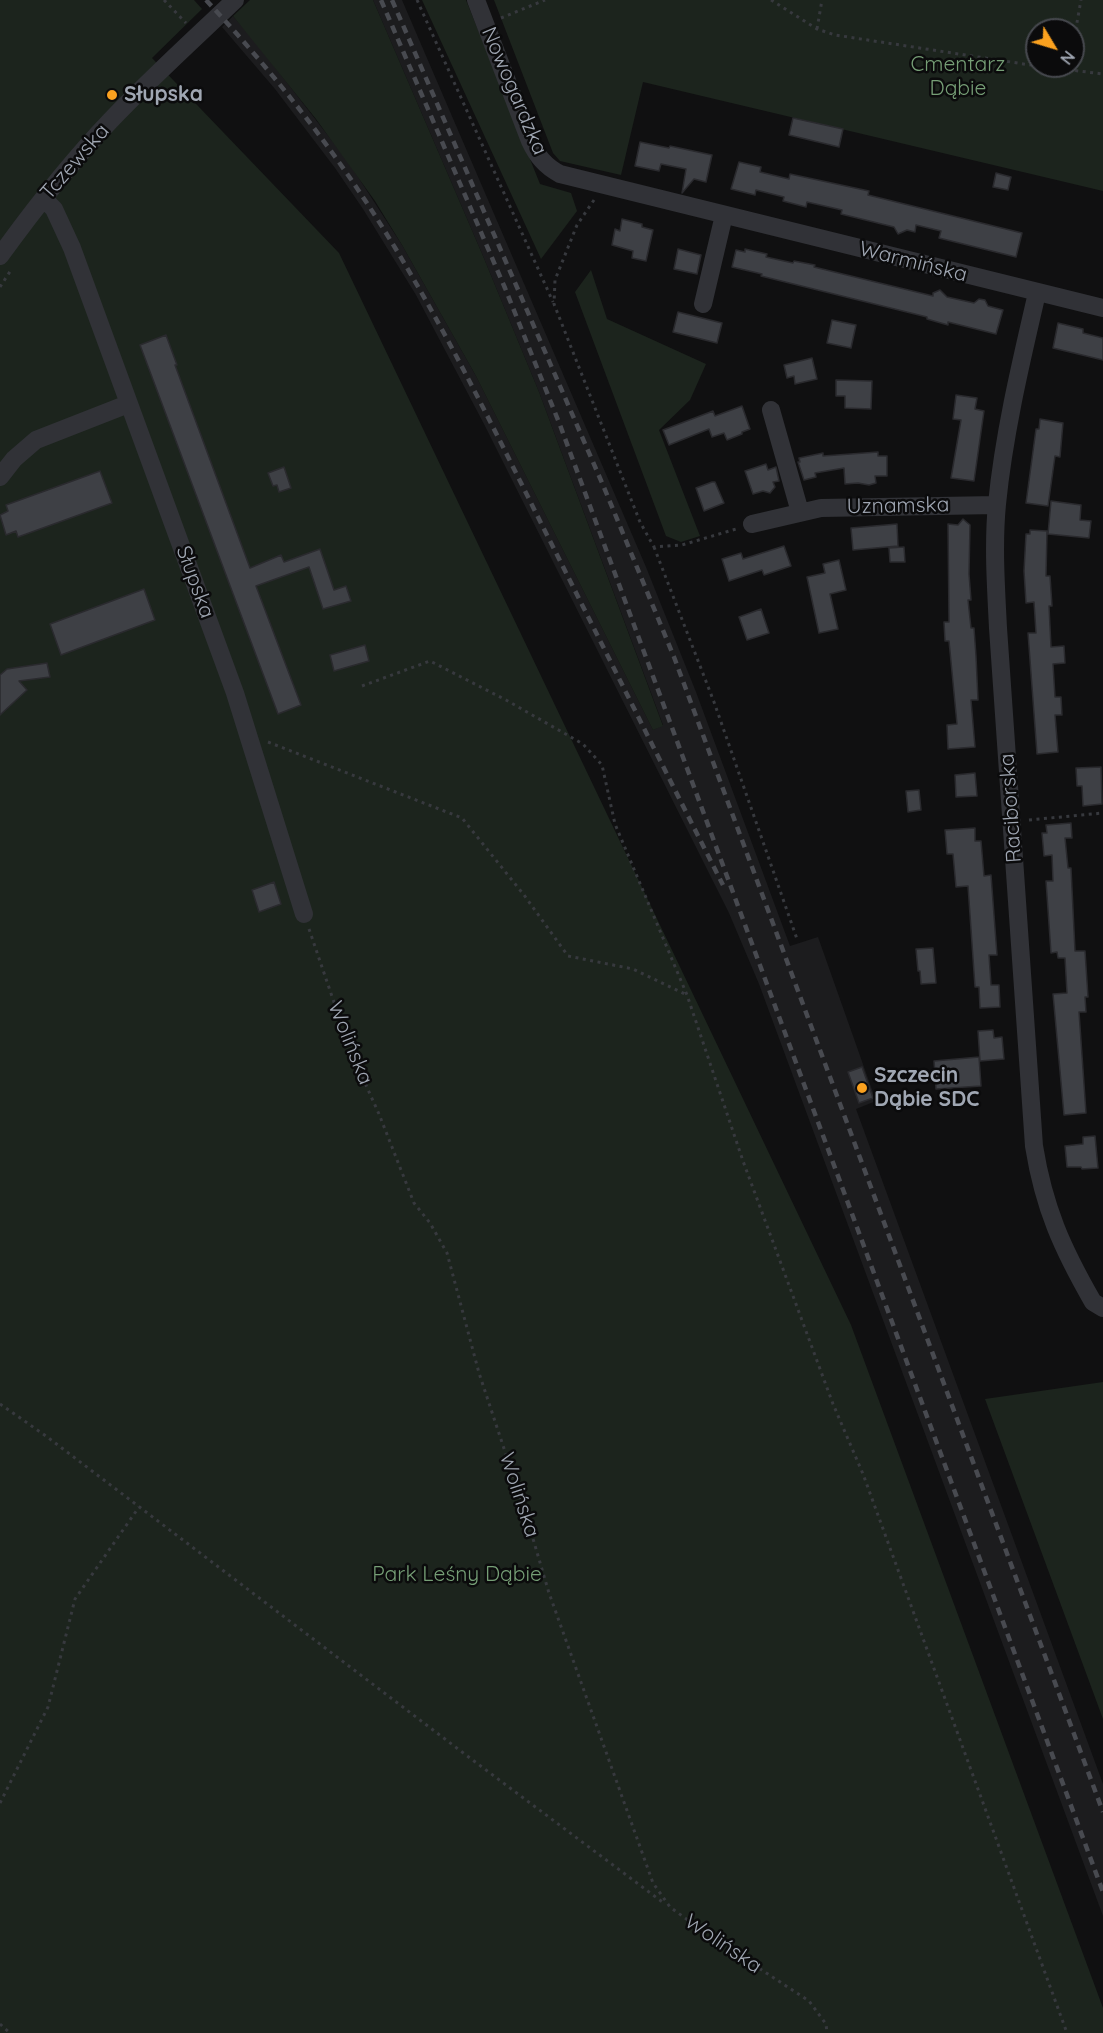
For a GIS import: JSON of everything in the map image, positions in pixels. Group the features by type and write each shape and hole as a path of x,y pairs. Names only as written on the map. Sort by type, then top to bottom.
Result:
{"street":[{"name":"Tczewska","path":"0,256 104,127 235,0"},
{"name":"Nowogardzka","path":"476,0 533,147 547,167 560,174"},
{"name":"Warmińska","path":"560,174 1103,308"},
{"name":"Słupska","path":"44,199 54,209 72,248 227,671 247,734"},
{"path":"703,304 724,214"},
{"name":"Raciborska","path":"1037,293 1009,424 997,505 996,588 1030,1098 1039,1177 1050,1214 1068,1257 1093,1302 1103,1308"},
{"path":"0,477 14,459 36,440 128,404"},
{"path":"771,410 800,512"},
{"name":"Uznamska","path":"752,524 821,508 997,505"},
{"path":"247,734 306,920"}],"path":[{"path":"164,0 198,35"},
{"path":"417,0 554,304 640,522 654,547 714,702 797,939"},
{"path":"485,24 545,0"},
{"path":"771,0 817,29 835,35 1025,64"},
{"path":"817,29 822,0"},
{"path":"1078,18 1081,0"},
{"path":"1085,71 1103,74"},
{"path":"554,304 555,280 577,225 604,185"},
{"path":"654,547 682,545 752,524"},
{"path":"362,686 430,661 506,700 583,744 602,765 615,824 687,995 743,1161 833,1404 867,1485 1067,2033"},
{"path":"247,734 462,818 524,895 568,956 633,969 687,995"},
{"path":"1012,822 1103,813"},
{"name":"Wolińska","path":"306,920 351,1052 379,1114 414,1203 430,1222 447,1253 479,1373 575,1670 653,1883 670,1907 809,2001 826,2024 827,2033"},
{"path":"0,1404 46,1436 670,1907"},
{"path":"0,1803 48,1707 75,1599 139,1507"},
{"path":"0,2024 10,2033"}],"shaded area":[{"path":"373,0 402,0 646,567 696,692 790,946 818,937 876,1101 856,1109 1103,1784 1103,1916 759,984 729,913 485,426 416,295 335,168 275,89 222,27 233,16 253,39 347,160 402,245 476,376 653,730 663,725 539,392"}],"green space":[{"name":"Park Leśny Dąbie","path":"0,0 194,0 202,9 152,58 339,253 851,1325 1103,2008 1103,2033 0,2033"},
{"path":"250,0 373,0 539,392 663,726 653,730 476,376 402,245 375,201 316,119 233,16"},
{"path":"422,0 466,0 540,184 571,193 577,211 541,259"},
{"name":"Cmentarz Dąbie","path":"494,0 1103,0 1103,191 643,82 621,175 560,161 553,153"},
{"path":"591,270 607,319 706,364 690,400 659,430 700,536 681,542 666,536 575,292"},
{"path":"1103,1382 1103,1719 985,1399"}],"building":[{"path":"793,118 843,129 839,147 789,135"},
{"path":"640,142 712,155 706,182 694,179 682,193 686,169 661,164 659,171 635,166"},
{"path":"739,162 761,167 760,172 789,179 790,174 869,191 868,195 1022,233 1016,257 939,238 941,231 916,225 915,232 907,230 898,234 894,227 841,214 842,210 807,202 806,207 783,201 784,197 756,190 755,195 731,189"},
{"path":"996,173 1011,177 1008,190 993,187"},
{"path":"622,219 642,224 642,227 653,230 646,261 632,258 633,251 612,245 615,229 620,231"},
{"path":"678,249 701,255 697,274 674,269"},
{"path":"745,249 767,254 766,257 815,265 814,267 933,296 933,293 940,290 947,297 974,303 979,299 985,300 988,306 1003,310 996,334 948,322 948,325 927,319 927,317 732,267 736,250 745,252"},
{"path":"678,312 722,323 717,343 673,332"},
{"path":"832,320 856,325 851,348 827,343"},
{"path":"1058,323 1083,329 1083,333 1103,338 1103,360 1053,348"},
{"path":"166,335 250,568 281,555 284,562 320,549 334,590 346,586 351,601 323,609 309,567 256,586 301,705 278,714 140,345"},
{"path":"812,358 817,379 795,384 794,376 787,378 784,365"},
{"path":"836,380 872,381 871,409 845,408 845,396 836,396"},
{"path":"956,395 977,398 975,409 984,411 974,481 951,478 961,420 953,419"},
{"path":"742,406 750,429 742,434 727,440 724,433 712,437 709,429 669,445 663,430 713,411 715,416"},
{"path":"1040,419 1063,423 1060,457 1055,456 1048,506 1026,503 1036,429 1039,429"},
{"path":"878,452 878,456 887,456 887,476 875,476 876,483 869,485 845,484 844,468 815,473 816,477 804,480 798,462 800,462 799,458 823,453 823,456"},
{"path":"766,464 768,470 776,467 779,481 773,482 775,487 770,493 763,491 753,494 745,471"},
{"path":"284,467 291,488 279,492 277,485 273,486 268,473"},
{"path":"100,471 112,503 18,537 16,531 6,535 0,515 8,511 6,505"},
{"path":"715,482 724,503 704,511 696,488"},
{"path":"1051,501 1081,505 1080,520 1091,521 1089,538 1048,534"},
{"path":"963,519 970,525 971,600 968,600 971,628 974,628 978,700 971,700 975,747 948,749 947,725 957,724 949,641 945,641 944,622 949,622 948,524 958,525"},
{"path":"897,524 898,546 853,550 851,528"},
{"path":"1030,530 1047,531 1046,576 1050,576 1051,647 1064,646 1065,663 1053,664 1055,697 1061,697 1062,715 1055,715 1058,752 1037,754 1028,633 1036,633 1034,602 1026,603 1024,571 1026,534 1030,534"},
{"path":"784,546 791,566 764,575 762,570 729,581 722,559 741,553 743,559"},
{"path":"904,547 905,562 890,562 889,548"},
{"path":"839,560 846,590 830,594 838,629 819,633 807,577 825,573 823,564"},
{"path":"144,589 155,620 61,655 50,624"},
{"path":"761,609 769,633 747,640 739,617"},
{"path":"365,645 369,661 334,671 330,655"},
{"path":"47,663 50,677 19,681 27,690 0,715 0,675 7,669"},
{"path":"1101,767 1102,804 1083,806 1082,786 1077,786 1076,768"},
{"path":"975,773 977,796 956,797 955,775"},
{"path":"919,790 921,810 908,812 906,791"},
{"path":"1071,823 1072,838 1065,838 1068,868 1071,868 1075,951 1085,951 1088,997 1085,997 1086,1012 1079,1012 1086,1113 1064,1115 1053,994 1067,993 1065,958 1058,958 1057,952 1051,953 1046,881 1053,881 1052,855 1044,856 1042,833 1047,833 1046,825"},
{"path":"975,828 975,841 981,841 984,876 991,875 997,955 989,955 991,985 999,985 1000,1007 980,1008 979,987 975,987 968,886 956,887 953,854 947,854 945,830"},
{"path":"274,882 281,904 259,912 252,890"},
{"path":"933,948 936,983 921,984 916,949"},
{"path":"993,1030 994,1038 1002,1037 1004,1059 980,1061 978,1031"},
{"path":"979,1057 981,1086 936,1089 934,1061"},
{"path":"862,1067 873,1098 859,1103 848,1072"},
{"path":"1095,1136 1098,1168 1067,1167 1065,1146 1083,1144 1083,1137"}],"railway":[{"path":"206,0 279,83 324,141 408,269 488,416 723,885"},
{"path":"381,0 505,288 560,425 1103,1892"},
{"path":"392,0 603,485 674,657 1103,1812"}],"place":[{"name":"Słupska","path":"112,95"},
{"name":"Szczecin Dąbie SDC","path":"862,1088"}]}
